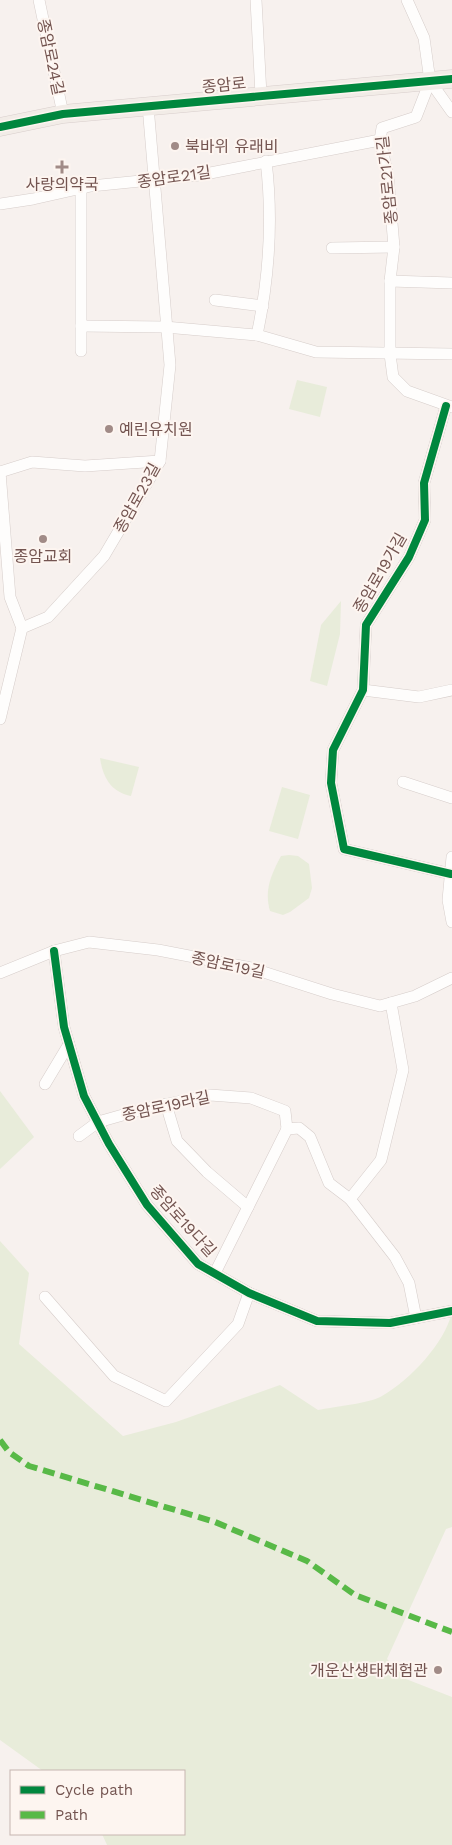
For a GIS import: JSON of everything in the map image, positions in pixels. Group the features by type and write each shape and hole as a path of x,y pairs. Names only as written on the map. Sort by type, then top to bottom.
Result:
{"main road":[{"name":"종암로","path":"0,127 63,114 452,79"}],"street":[{"name":"종암로24길","path":"39,0 63,114"},
{"path":"256,0 261,95"},
{"path":"407,0 424,38 430,81 452,112"},
{"name":"종암로21가길","path":"430,81 416,117 382,128 380,140 388,176 394,247 390,281 390,354 393,377 407,391 449,407"},
{"name":"종암로23길","path":"22,628 48,617 104,556 160,461 170,365 165,327 148,106"},
{"name":"종암로21길","path":"0,204 80,189 200,175 380,140"},
{"path":"257,335 263,306 271,236 270,190 266,161"},
{"path":"80,189 81,351"},
{"name":"종암로21가길","path":"332,248 394,247"},
{"path":"390,281 452,283"},
{"path":"215,300 263,306"},
{"path":"81,326 165,327 257,335 316,352 452,354"},
{"name":"종암로19가길","path":"449,407 424,483 425,520 410,557 366,625 364,690 333,750 331,783 344,849 451,874"},
{"path":"0,719 22,628 10,597 0,472 32,462 85,466 160,461"},
{"path":"364,690 419,697 452,690"},
{"path":"403,782 452,798"},
{"path":"452,857 448,900 452,922"},
{"name":"종암로19길","path":"0,973 54,951 89,942 158,950 251,968 332,994 380,1006 415,996 452,978"},
{"name":"종암로19다길","path":"54,951 64,1027 84,1096 147,1205 198,1264 248,1293 317,1321 390,1323 452,1311"},
{"path":"350,1199 381,1160 403,1070 391,1003"},
{"path":"44,1084 69,1044"},
{"name":"종암로19라길","path":"79,1136 98,1122 210,1094 250,1098 285,1111 287,1129"},
{"path":"166,1104 177,1141 207,1172 248,1207"},
{"path":"287,1129 299,1128 310,1137 329,1183 350,1199 396,1257 409,1283 416,1318"},
{"name":"종암로19다길","path":"215,1273 287,1129"},
{"path":"45,1297 114,1376 166,1401 238,1324 248,1293"}],"green space":[{"path":"297,380 327,387 320,417 289,409"},
{"path":"341,601 340,634 327,686 310,681 321,625"},
{"path":"100,758 139,767 131,796 118,791 109,783 103,772"},
{"path":"282,787 310,795 298,839 269,831"},
{"path":"281,856 298,856 309,864 312,888 309,898 283,915 270,911 268,889"},
{"path":"0,1091 34,1137 0,1169"},
{"path":"0,1241 29,1273 19,1344 123,1436 176,1422 280,1385 318,1410 361,1403 377,1398 393,1389 425,1360 442,1336 452,1312 452,1527 446,1529 387,1659 406,1679 452,1697 452,1845 107,1845 102,1835 185,1835 185,1770 42,1770 0,1740"}],"marked path":[{"path":"0,1440 9,1452 29,1466 215,1522 307,1561 355,1595 452,1632"}],"cycle path":[{"path":"0,127 63,114 452,79"},
{"path":"446,406 424,483 425,520 409,557 366,625 363,690 333,750 331,783 344,849 451,874"},
{"path":"54,951 64,1027 84,1096 109,1144 147,1205 198,1264 249,1293 317,1321 390,1323 452,1311"}],"place":[{"name":"북바위 유래비","path":"175,146"},
{"name":"사랑의약국","path":"62,167"},
{"name":"예린유치원","path":"109,429"},
{"name":"종암교회","path":"43,539"},
{"name":"개운산생태체험관","path":"438,1670"}]}
